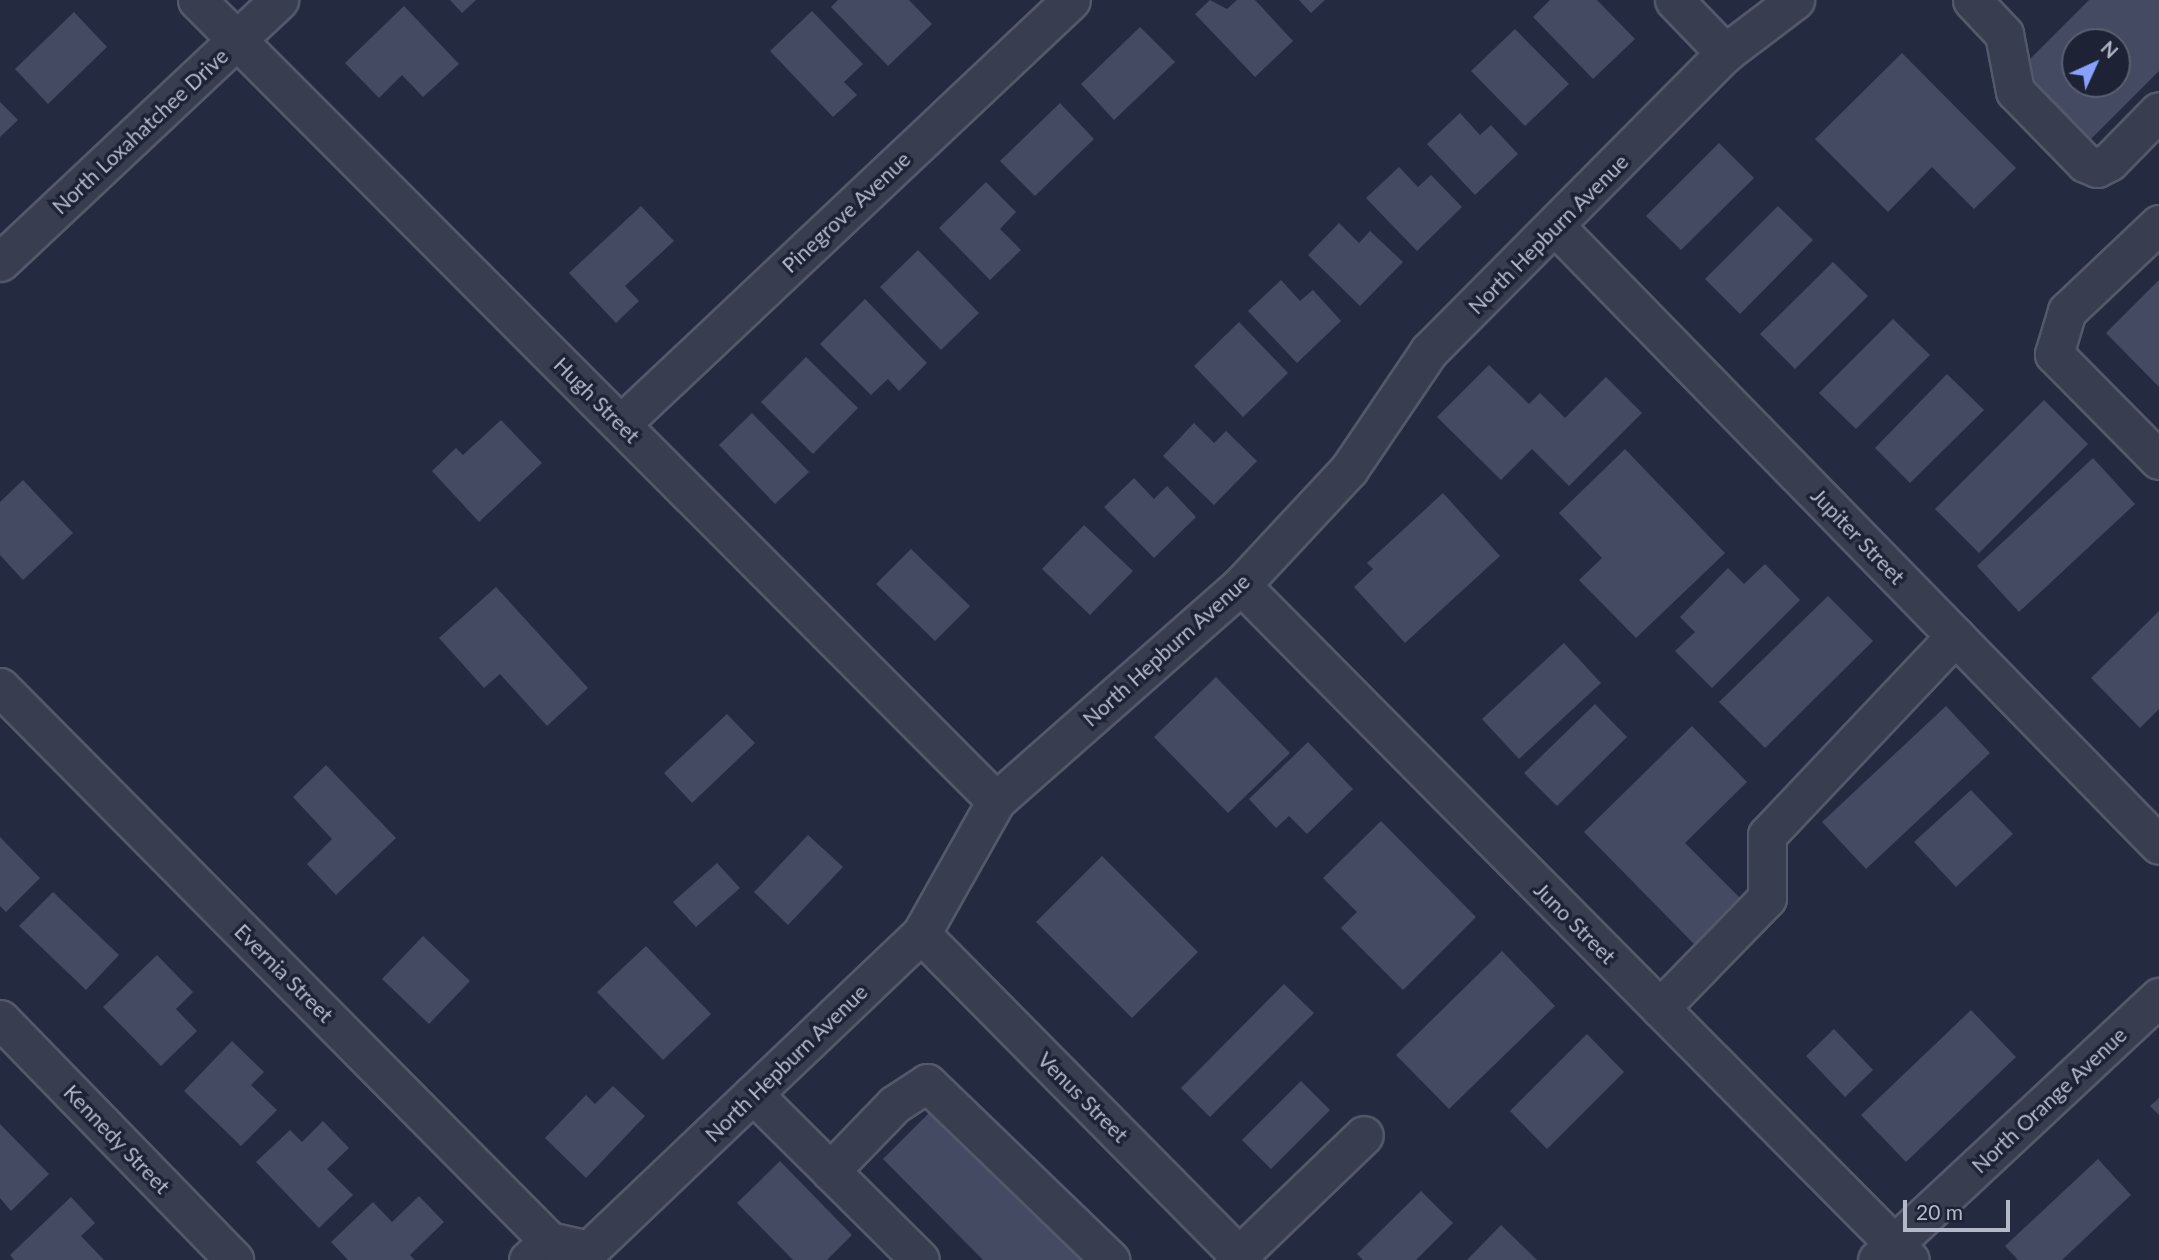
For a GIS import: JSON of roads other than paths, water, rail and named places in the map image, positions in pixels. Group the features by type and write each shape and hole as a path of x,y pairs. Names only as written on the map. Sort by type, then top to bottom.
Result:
{"street":[{"name":"Hugh Street","path":"197,0 996,801"},
{"name":"North Loxahatchee Drive","path":"0,262 279,0"},
{"name":"Pinegrove Avenue","path":"621,425 1071,0"},
{"path":"1674,0 1726,53"},
{"name":"North Hepburn Avenue","path":"548,1254 589,1250 921,934 996,801 1241,585 1349,469 1429,351 1556,227 1726,53 1795,0"},
{"path":"1972,0 2004,34 2015,91 2085,163 2097,167 2109,162 2159,111"},
{"path":"2159,224 2067,310 2054,354 2159,460"},
{"name":"Jupiter Street","path":"1556,227 2159,845"},
{"name":"Juno Street","path":"1241,585 1660,1008 1894,1255"},
{"path":"1660,1008 1767,898 1767,835 1955,636"},
{"name":"Evernia Street","path":"0,687 548,1254"},
{"name":"Venus Street","path":"921,934 1240,1258"},
{"name":"North Orange Avenue","path":"1894,1255 2159,997"},
{"name":"Kennedy Street","path":"0,1019 234,1260"},
{"path":"830,1171 895,1104 928,1083 1110,1260"},
{"path":"753,1094 920,1260"},
{"path":"1240,1258 1364,1135"}]}
